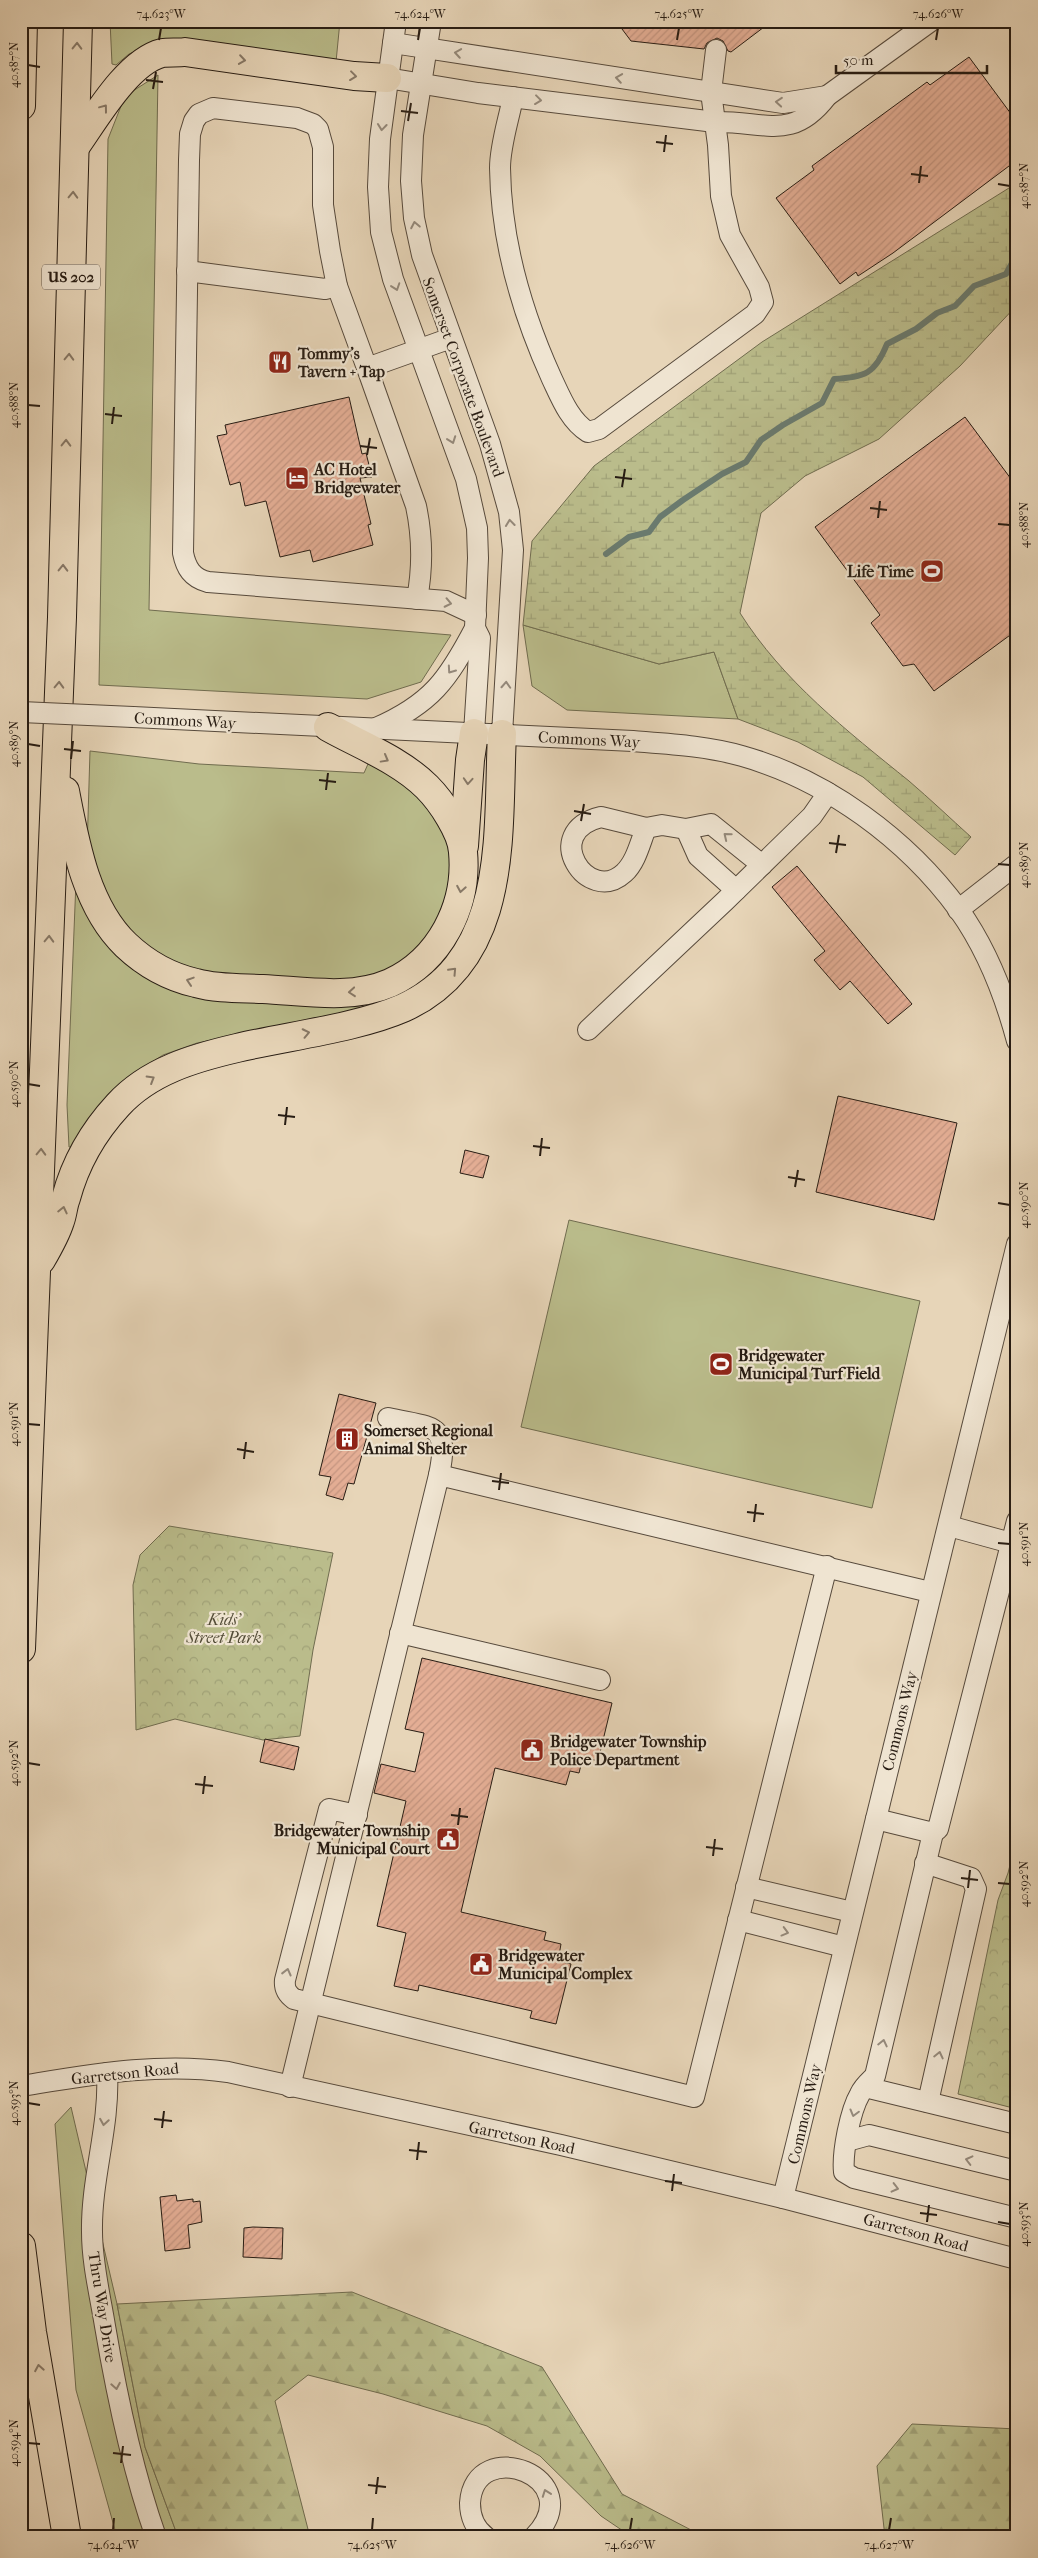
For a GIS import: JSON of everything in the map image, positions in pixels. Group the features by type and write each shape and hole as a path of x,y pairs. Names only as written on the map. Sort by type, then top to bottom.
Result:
{"highway":[{"path":"21,106 23,21"},
{"name":"US 202","path":"21,1650 57,751 78,21"},
{"path":"74,147 127,77 140,64 162,53 185,52 354,76 387,78"},
{"path":"328,727 412,774 427,787 450,818 463,850"},
{"path":"57,751 80,860 99,907 126,945 147,962 169,974 196,984 226,988 347,992 368,990 390,982 410,971 440,943 450,924 462,884 470,760 474,733"},
{"path":"36,1271 60,1222 76,1169 97,1132 119,1104 148,1079 180,1064 220,1052 361,1021 394,1011 423,997 453,972 469,952 479,932 492,890 498,840 502,734"},
{"path":"21,2246 67,2537"},
{"path":"44,2400 85,2537"}],"street":[{"name":"Somerset Corporate Boulevard","path":"396,21 387,78 378,187 381,232 393,279 417,349 466,479 477,528 475,622 480,638 474,733"},
{"name":"Somerset Corporate Boulevard","path":"431,21 411,157 414,218 422,256 490,444 509,512 513,550 502,734"},
{"path":"387,78 513,97 715,122 740,122 784,127 798,124 814,113 827,96 931,21"},
{"path":"393,43 783,103 827,96"},
{"path":"513,97 500,165 504,216 513,267 522,301 543,360 571,416 581,428 588,432 599,429 748,320 755,314 763,302 759,287 730,234 721,196 711,92 716,50"},
{"path":"372,729 416,708 431,695 459,659 475,622 446,602 208,582 190,572 183,553 190,134 199,114 213,108 220,108 297,118 313,124 318,129 323,147 323,205 337,286 416,506 421,529 423,554 416,599"},
{"path":"187,271 325,289 337,286"},
{"path":"367,368 451,338"},
{"name":"Commons Way","path":"21,712 633,741 718,751 765,764 828,793 896,843 928,873 958,910 974,934 995,978 1017,1041"},
{"path":"588,1030 812,816 828,793"},
{"path":"646,828 662,825 686,829 711,824 762,864"},
{"path":"686,829 698,856 736,890"},
{"path":"958,910 1017,864"},
{"name":"Commons Way","path":"783,2198 930,1592 1008,1319 1017,1244"},
{"path":"290,2087 440,1475 444,1448 442,1438 436,1430 388,1418"},
{"path":"440,1475 930,1592"},
{"path":"1017,1521 938,1829 933,1834 925,1863 875,2076 860,2094 842,2159 844,2172 848,2176 1017,2218"},
{"path":"949,1526 1012,1543"},
{"path":"356,1815 328,1809 285,1980 284,1988 288,1995 294,1999 694,2097 826,1566"},
{"path":"400,1633 600,1680"},
{"path":"876,1819 933,1834"},
{"path":"925,1863 971,1878 976,1889 928,2102"},
{"path":"746,1887 852,1912"},
{"path":"738,1920 844,1947"},
{"name":"Garretson Road","path":"21,2086 154,2068 199,2068 237,2074 561,2145 783,2198 1017,2259"},
{"name":"Thru Way Drive","path":"107,2073 109,2095 93,2189 92,2232 96,2276 119,2405 156,2537"},
{"path":"865,2087 1017,2124"},
{"path":"847,2140 869,2135 1017,2171"},
{"path":"486,2537 475,2525 471,2514 470,2501 474,2489 481,2479 490,2471 502,2467 514,2467 527,2471 538,2479 546,2490 549,2503 548,2516 541,2534"}],"green space":[{"path":"110,21 340,21 336,62 143,48 129,54 116,65 112,64"},
{"path":"158,75 149,610 451,635 421,682 367,699 99,685 108,139 125,96"},
{"path":"1017,183 1017,305 960,366 879,439 805,476 761,513 740,613 776,661 817,704 909,781 971,837 955,855 863,777 798,742 738,719 714,652 659,664 523,625 532,541 594,466 762,342"},
{"path":"523,625 659,664 714,652 738,719 567,710 532,686"},
{"path":"90,751 199,764 364,773 368,764 389,771 426,797 452,850 447,906 430,937 404,961 384,973 360,980 313,982 197,974 152,950 112,913 87,851"},
{"path":"76,881 93,915 205,998 377,1008 197,1043 163,1055 126,1079 96,1112 72,1147 69,1147 67,1105"},
{"name":"Bridgewater Municipal Turf Field","path":"569,1220 920,1301 872,1508 521,1427"},
{"name":"Kids' Street Park","path":"169,1526 333,1553 313,1650 300,1736 263,1740 175,1719 136,1730 133,1585 140,1555"},
{"path":"1017,1837 1017,2109 958,2094 998,1900 1008,1873"},
{"path":"71,2107 117,2304 145,2447 178,2537 117,2537 76,2390 55,2124"},
{"path":"352,2292 542,2367 622,2494 693,2531 747,2537 632,2537 601,2516 540,2456 487,2426 383,2394 308,2375 275,2401 310,2537 178,2537 145,2447 117,2304"},
{"path":"912,2424 1017,2429 1017,2537 885,2537 877,2466"},
{"path":"21,2477 28,2537 21,2537"}],"building":[{"path":"616,21 772,21 731,52 728,51 723,41 717,38 707,43 704,49 631,41"},
{"path":"969,57 1017,122 1017,160 893,253 858,276 856,272 840,284 776,198 814,170 812,166 927,82 930,85"},
{"name":"AC Hotel Bridgewater","path":"349,397 362,454 366,453 372,477 360,478 371,524 368,525 373,545 313,562 310,550 280,557 266,501 245,506 240,482 230,485 217,436 227,434 225,425"},
{"name":"Life Time","path":"965,417 1017,487 1017,630 934,691 914,664 903,666 871,623 880,615 815,527"},
{"path":"797,866 912,1004 888,1024 850,981 840,990 814,960 825,951 772,887"},
{"path":"838,1096 957,1123 934,1220 816,1192"},
{"path":"465,1150 489,1156 483,1178 460,1173"},
{"name":"Somerset Regional Animal Shelter","path":"339,1394 376,1403 354,1484 348,1483 343,1500 326,1495 331,1477 319,1475"},
{"path":"422,1658 612,1703 598,1761 583,1757 579,1773 570,1771 566,1785 495,1768 461,1912 546,1932 544,1940 561,1944 558,1961 571,1964 556,2024 530,2018 532,2011 419,1985 418,1991 394,1986 406,1933 377,1926 406,1801 374,1793 381,1764 415,1772 424,1733 405,1729"},
{"path":"265,1739 299,1747 294,1770 260,1762"},
{"path":"176,2195 177,2201 193,2199 193,2202 200,2201 202,2222 188,2225 190,2248 165,2251 160,2197"},
{"path":"244,2228 283,2228 282,2259 243,2257"}],"waterway":[{"path":"606,554 629,537 649,532 660,517 683,500 722,474 746,462 761,440 822,403 834,379 854,377 868,372 878,362 887,344 916,329 937,313 955,306 974,286 1006,274 1017,254"}],"place":[{"name":"Tommy's Tavern + Tap","path":"280,362"},
{"name":"AC Hotel Bridgewater","path":"297,478"},
{"name":"Life Time","path":"932,571"},
{"name":"Bridgewater Municipal Turf Field","path":"721,1364"},
{"name":"Somerset Regional Animal Shelter","path":"347,1439"},
{"name":"Bridgewater Township Police Department","path":"532,1750"},
{"name":"Bridgewater Township Municipal Court","path":"448,1839"},
{"name":"Bridgewater Municipal Complex","path":"481,1964"}]}
